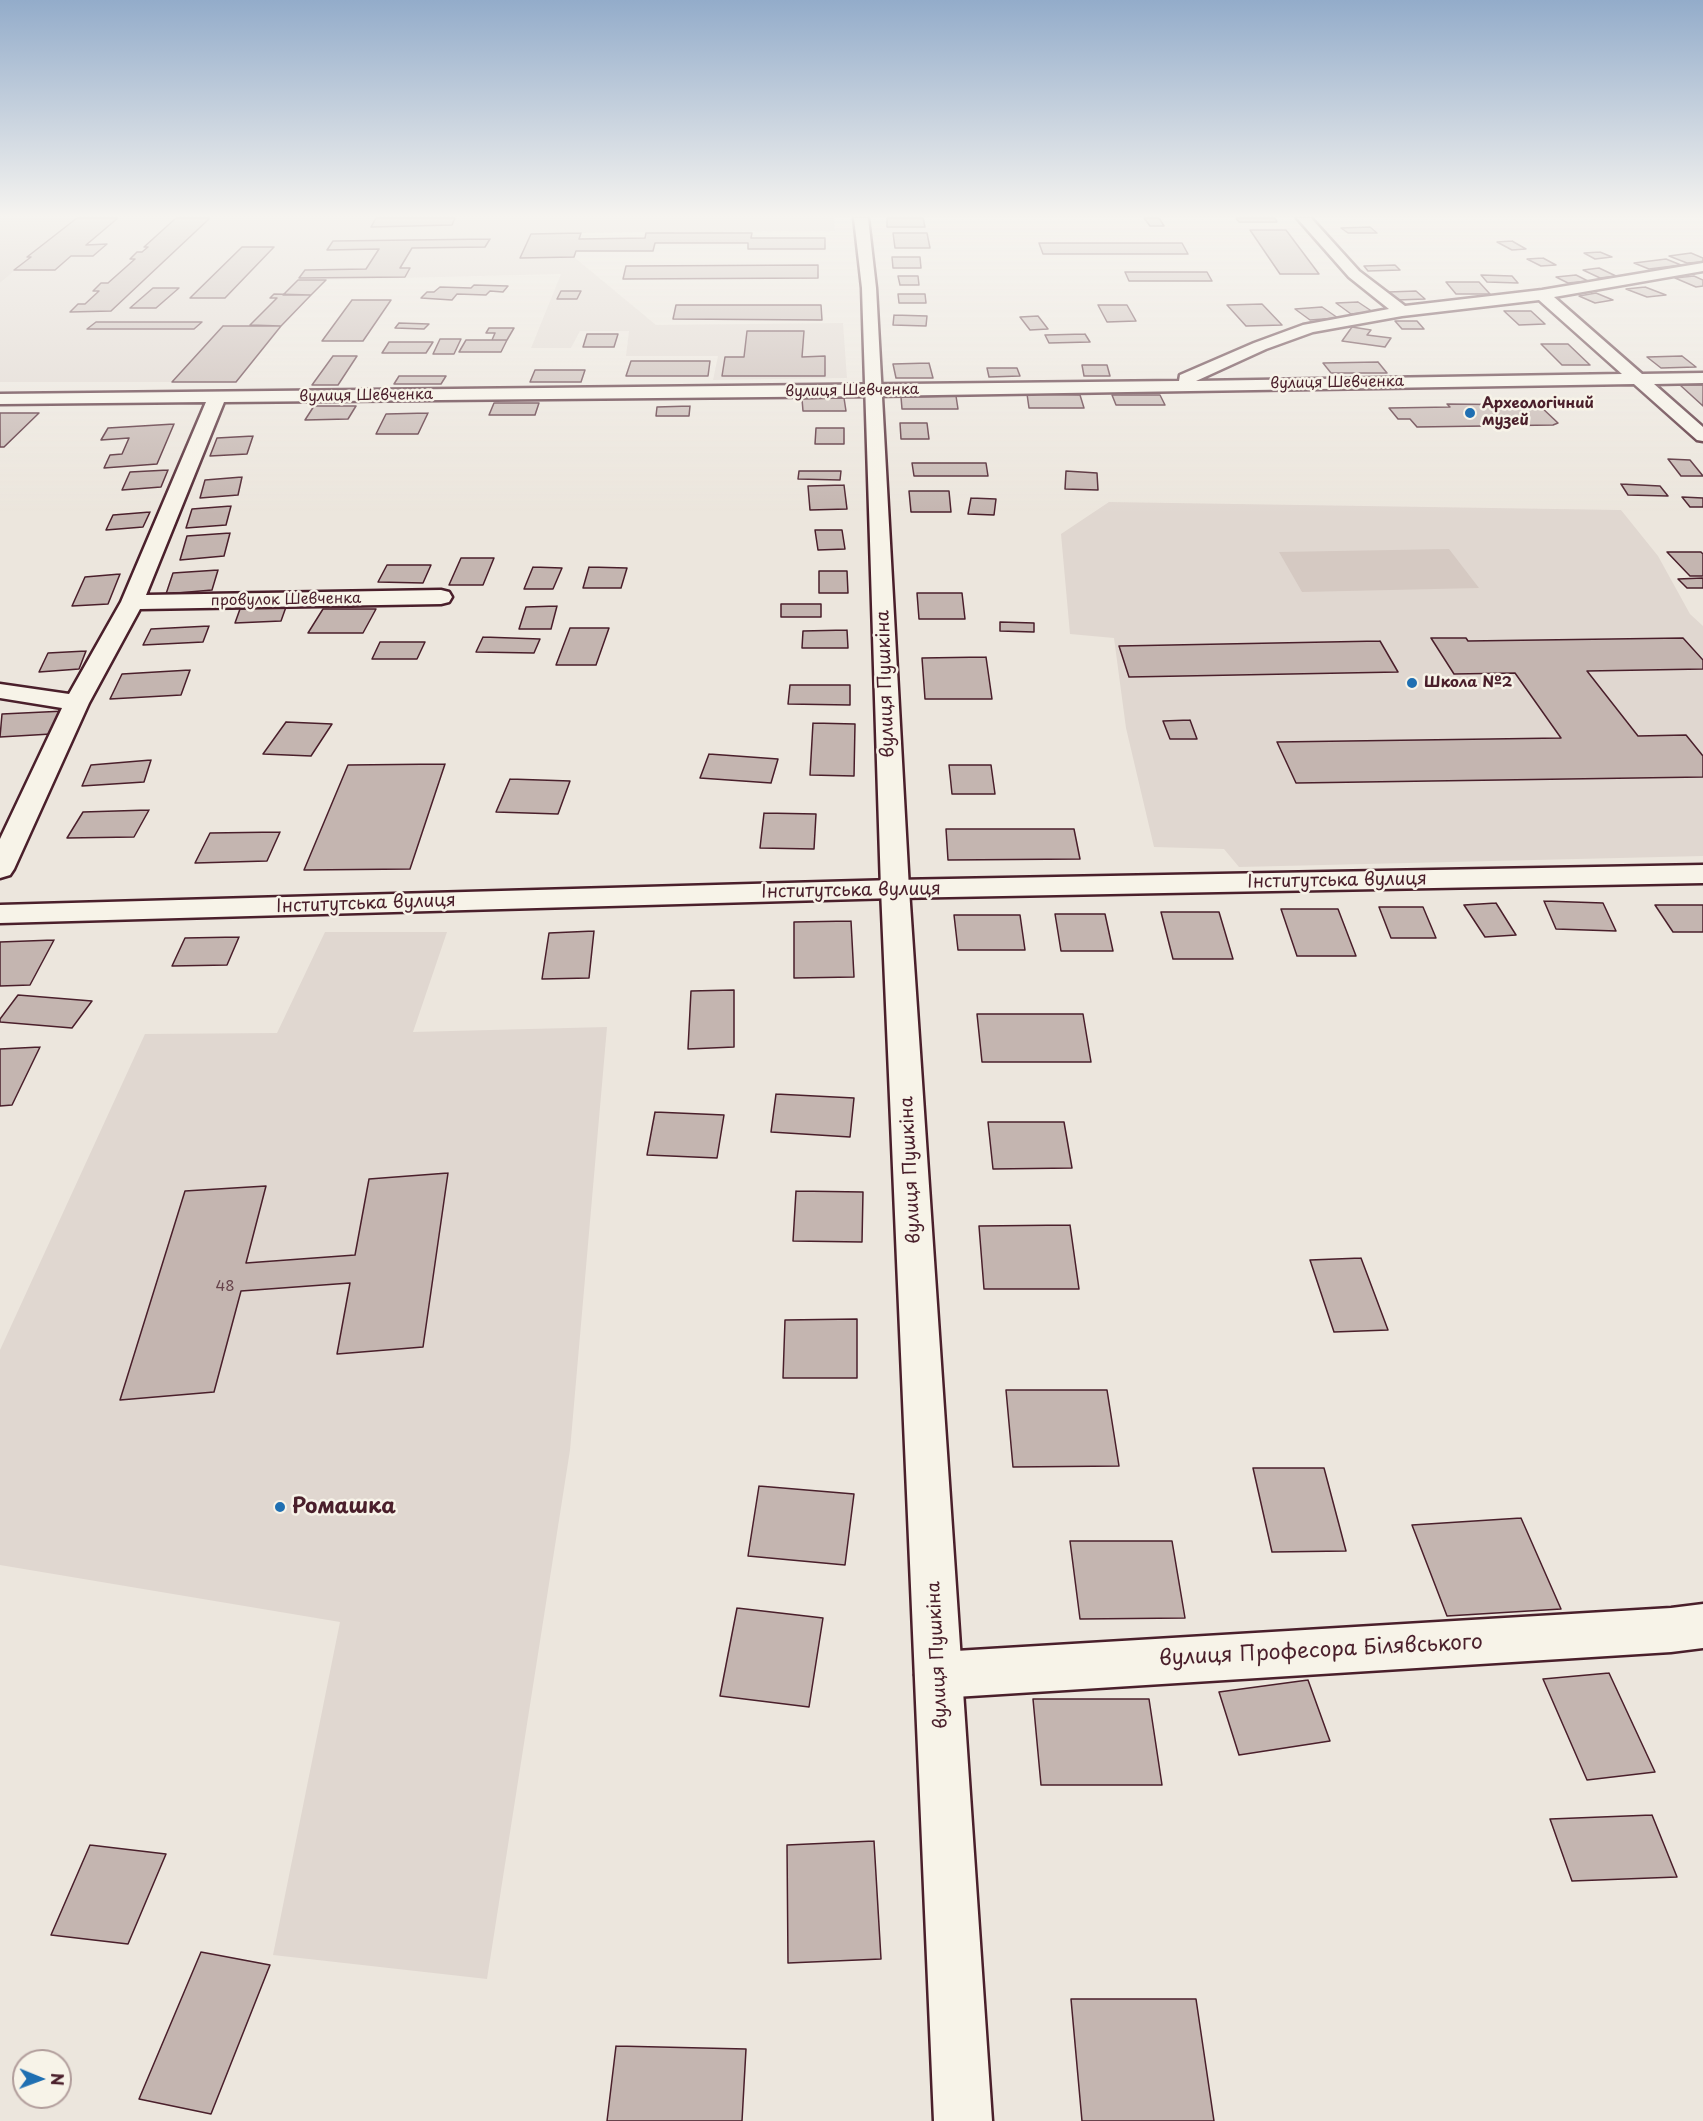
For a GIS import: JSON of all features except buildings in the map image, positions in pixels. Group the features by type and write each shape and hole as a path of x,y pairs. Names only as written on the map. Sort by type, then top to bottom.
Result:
{"street":[{"name":"вулиця Пушкіна","path":"870,317 895,889 963,2121"},
{"path":"1173,385 1260,346 1310,328 1370,317"},
{"path":"1567,317 1703,436"},
{"name":"вулиця Шевченка","path":"0,399 874,391 1703,378"},
{"path":"0,869 76,703 132,602 217,397"},
{"name":"провулок Шевченка","path":"132,602 441,597"},
{"path":"0,691 76,703"},
{"name":"Інститутська вулиця","path":"0,914 895,889 1703,874"},
{"name":"вулиця Професора Білявського","path":"939,1675 1659,1631 1703,1626"}],"shaded area":[{"path":"0,317 290,317 236,382 0,382"},
{"path":"544,317 646,317 656,325 843,323 847,378 713,380 718,356 626,356 629,331 580,331 571,348 531,348"},
{"name":"Школа №2","path":"1109,502 1621,510 1658,556 1690,614 1703,626 1703,856 1239,867 1224,849 1154,847 1126,728 1114,638 1070,634 1061,534"},
{"path":"1449,549 1479,588 1302,592 1279,552"},
{"name":"Ромашка","path":"325,932 447,932 413,1032 607,1027 570,1450 487,1979 273,1955 340,1622 0,1565 0,1350 145,1034 277,1033"}],"place":[{"name":"Археологічний музей","path":"1470,413"},
{"name":"Школа №2","path":"1412,683"},
{"name":"Ромашка","path":"280,1507"}]}
